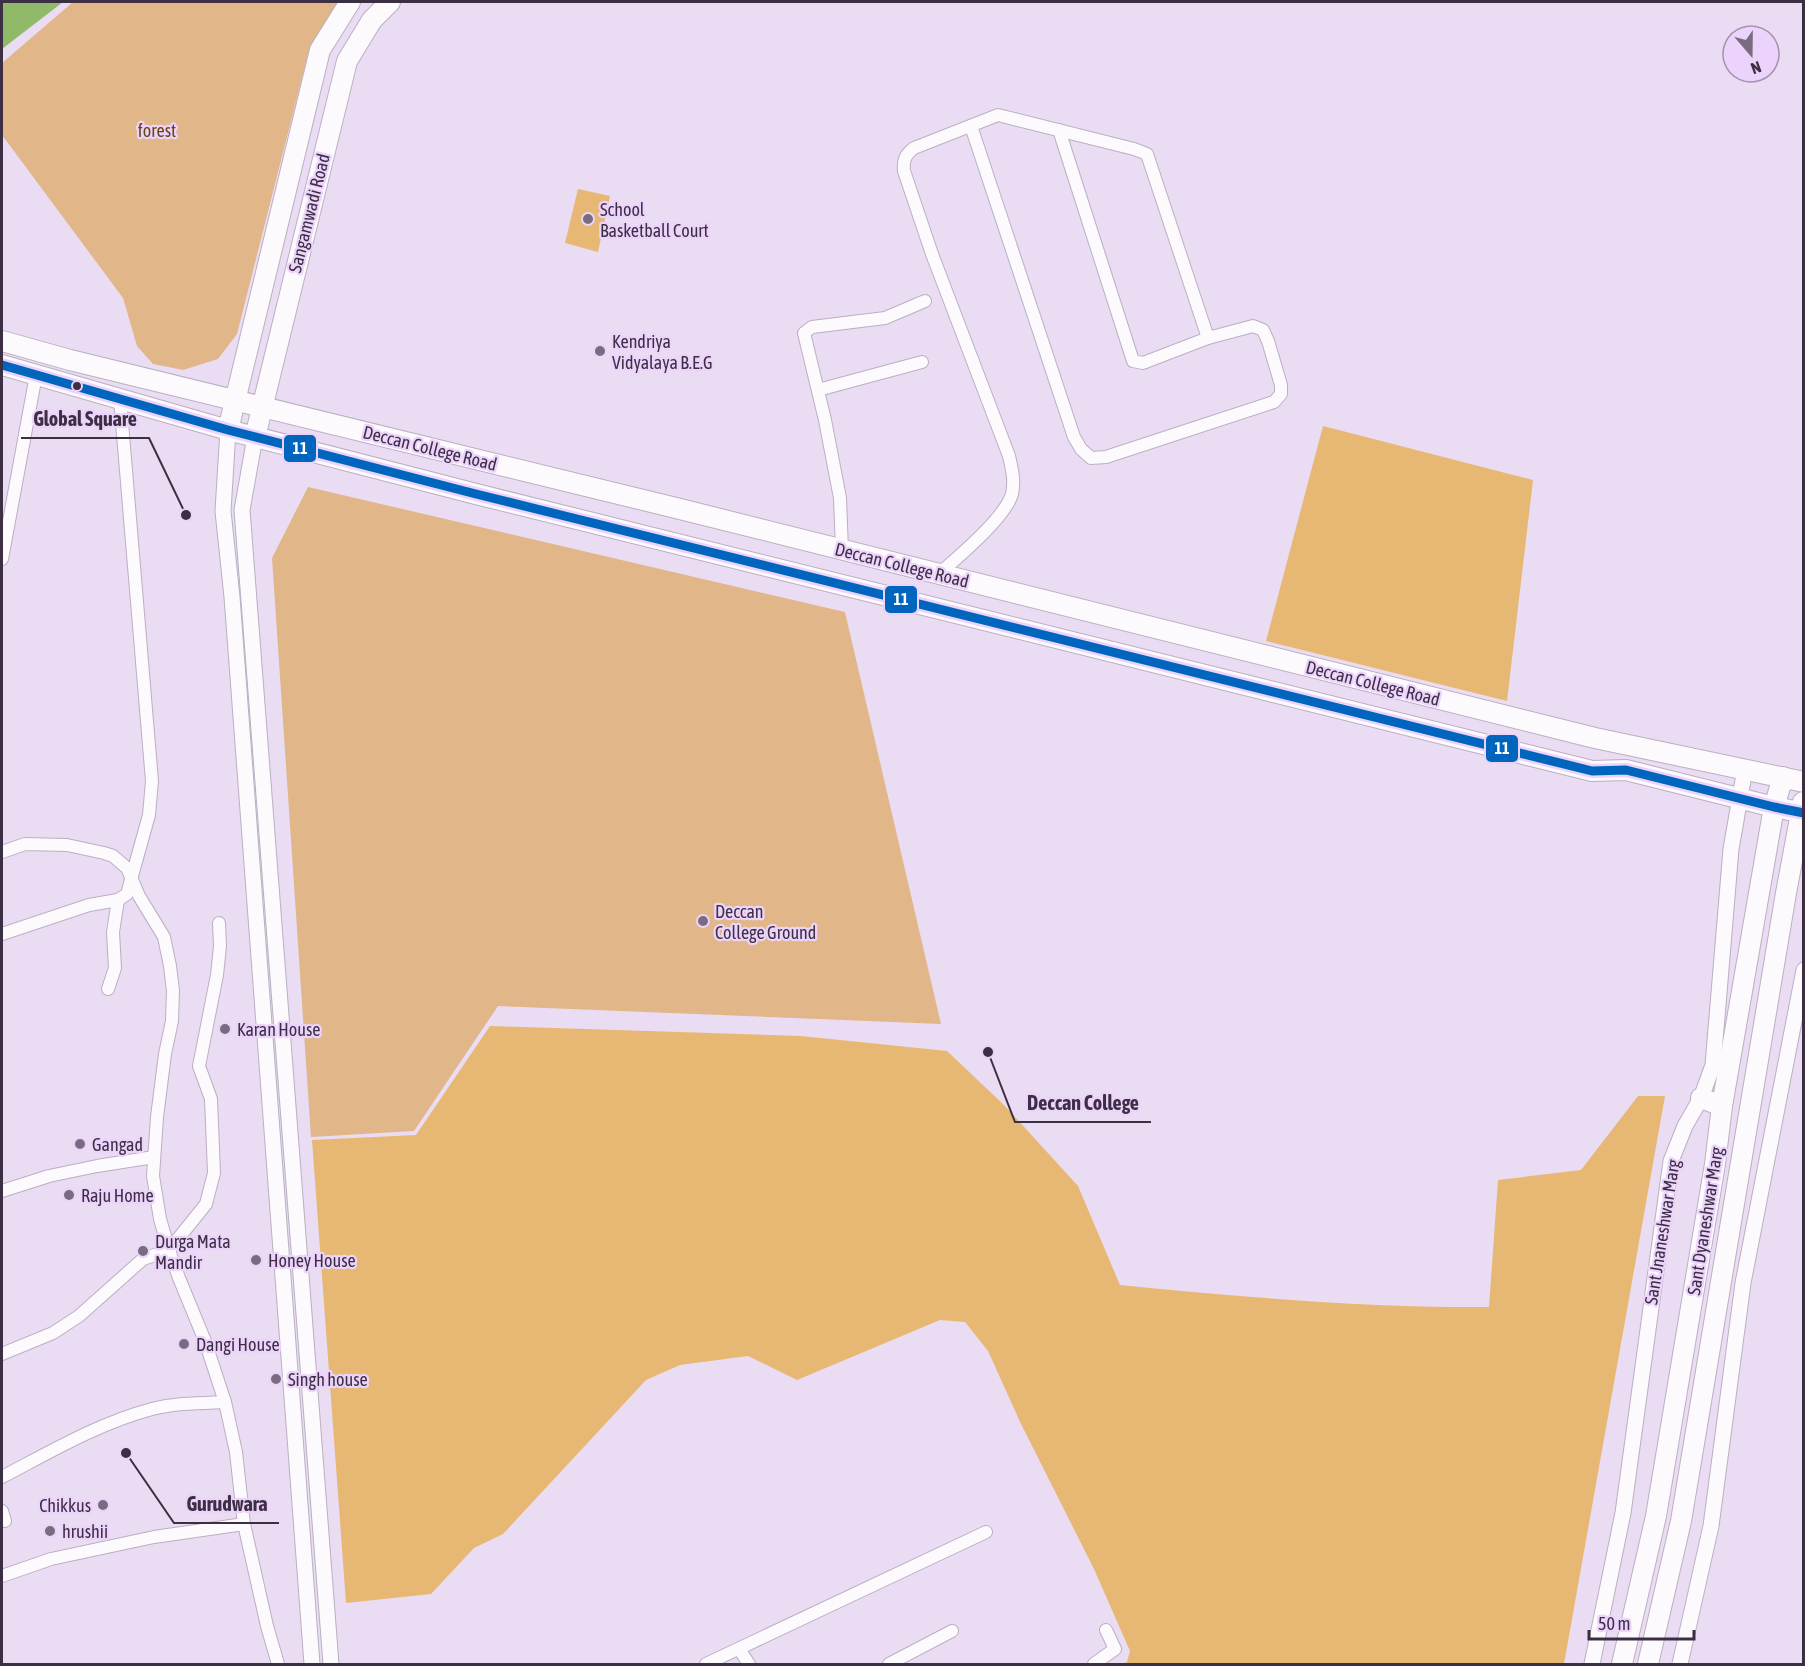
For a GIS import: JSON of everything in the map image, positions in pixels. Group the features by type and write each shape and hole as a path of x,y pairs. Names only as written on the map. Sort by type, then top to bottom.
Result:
{"main road":[{"name":"Sangamwadi Road","path":"228,430 320,50 350,2"},
{"name":"Sangamwadi Road","path":"255,437 347,61 372,20 390,2"},
{"name":"Deccan College Road","path":"2,341 70,360 1595,738 1803,782"},
{"name":"Deccan College Road","path":"2,365 255,437 1592,771 1626,770 1774,807 1803,808"},
{"name":"Sant Dyaneshwar Marg","path":"1622,1665 1656,1516 1715,1164 1722,1106 1774,807 1783,777"},
{"name":"Sant Dyaneshwar Marg","path":"1648,1665 1681,1521 1786,893 1803,808"},
{"path":"1701,1098 1722,1106"}],"street":[{"path":"939,574 1004,510 1012,494 1013,477 1009,456 932,254 904,171 906,154 914,148 998,115 1147,154 1208,338"},
{"path":"971,126 1074,437 1081,449 1091,458 1106,457 1274,402 1281,394 1281,385 1263,330 1253,326 1208,338 1143,363 1133,361 1059,130"},
{"path":"842,550 840,498 804,333 812,327 885,318 925,301"},
{"path":"818,390 922,362"},
{"path":"2,555 36,375"},
{"path":"2,934 89,905 118,900 127,894 149,815 152,781 120,399"},
{"path":"228,430 223,511 232,597 312,1665"},
{"path":"255,437 242,510 331,1665"},
{"name":"Sant Jnaneshwar Marg","path":"1592,1665 1623,1513 1671,1161 1685,1126 1701,1098 1713,1065 1731,849 1745,769"},
{"path":"2,852 25,844 67,845 113,856 127,868 139,896 164,937 173,991 172,1020 162,1075 154,1157 153,1176 156,1198 160,1219 179,1278 205,1341 225,1402 236,1452 244,1524 278,1665"},
{"path":"108,989 115,968 113,932 118,900"},
{"path":"2,1354 52,1333 79,1316 143,1259 170,1250 206,1204 214,1173 211,1099 199,1066 217,975 220,946 219,923"},
{"path":"1680,1665 1711,1526 1743,1283 1803,970"},
{"path":"2,1191 49,1176 154,1157"},
{"path":"2,1478 64,1444 114,1422 152,1409 182,1404 225,1402"},
{"path":"2,1576 51,1559 154,1537 244,1524"},
{"path":"706,1665 986,1532"},
{"path":"1094,1665 1115,1649 1106,1630"},
{"path":"889,1665 952,1631"},
{"path":"739,1649 749,1665"}],"shaded area":[{"path":"2,2 63,2 2,49"},
{"name":"School Basketball Court","path":"578,189 610,196 598,252 565,243"},
{"path":"1323,426 1533,480 1507,701 1266,641"},
{"path":"490,1026 801,1036 947,1051 1005,1106 1078,1186 1120,1285 1350,1304 1489,1307 1498,1180 1581,1170 1638,1096 1665,1096 1564,1664 1122,1664 1127,1662 1130,1651 1094,1569 1021,1424 988,1351 965,1322 940,1320 797,1380 748,1356 680,1365 646,1380 503,1534 474,1548 431,1594 346,1603 312,1140 416,1135"}],"green space":[{"name":"forest","path":"73,2 339,2 310,46 237,334 218,359 183,370 153,364 137,346 123,298 2,135 2,63"},
{"path":"308,487 845,612 941,1024 498,1006 414,1131 311,1137 272,558"}],"transit line":[{"name":"11","path":"2,365 228,430 476,494 1592,771 1626,770 1804,813"}],"place":[{"name":"School Basketball Court","path":"588,219"},
{"name":"Kendriya Vidyalaya B.E.G","path":"600,351"},
{"name":"Global Square","path":"186,515"},
{"name":"Deccan College Ground","path":"703,921"},
{"name":"Karan House","path":"225,1029"},
{"name":"Deccan College","path":"988,1052"},
{"name":"Gangad","path":"80,1144"},
{"name":"Raju Home","path":"69,1195"},
{"name":"Durga Mata Mandir","path":"143,1251"},
{"name":"Honey House","path":"256,1260"},
{"name":"Dangi House","path":"184,1344"},
{"name":"Singh house","path":"276,1379"},
{"name":"Gurudwara","path":"126,1453"},
{"name":"Chikkus","path":"103,1505"},
{"name":"hrushii","path":"50,1531"}]}
